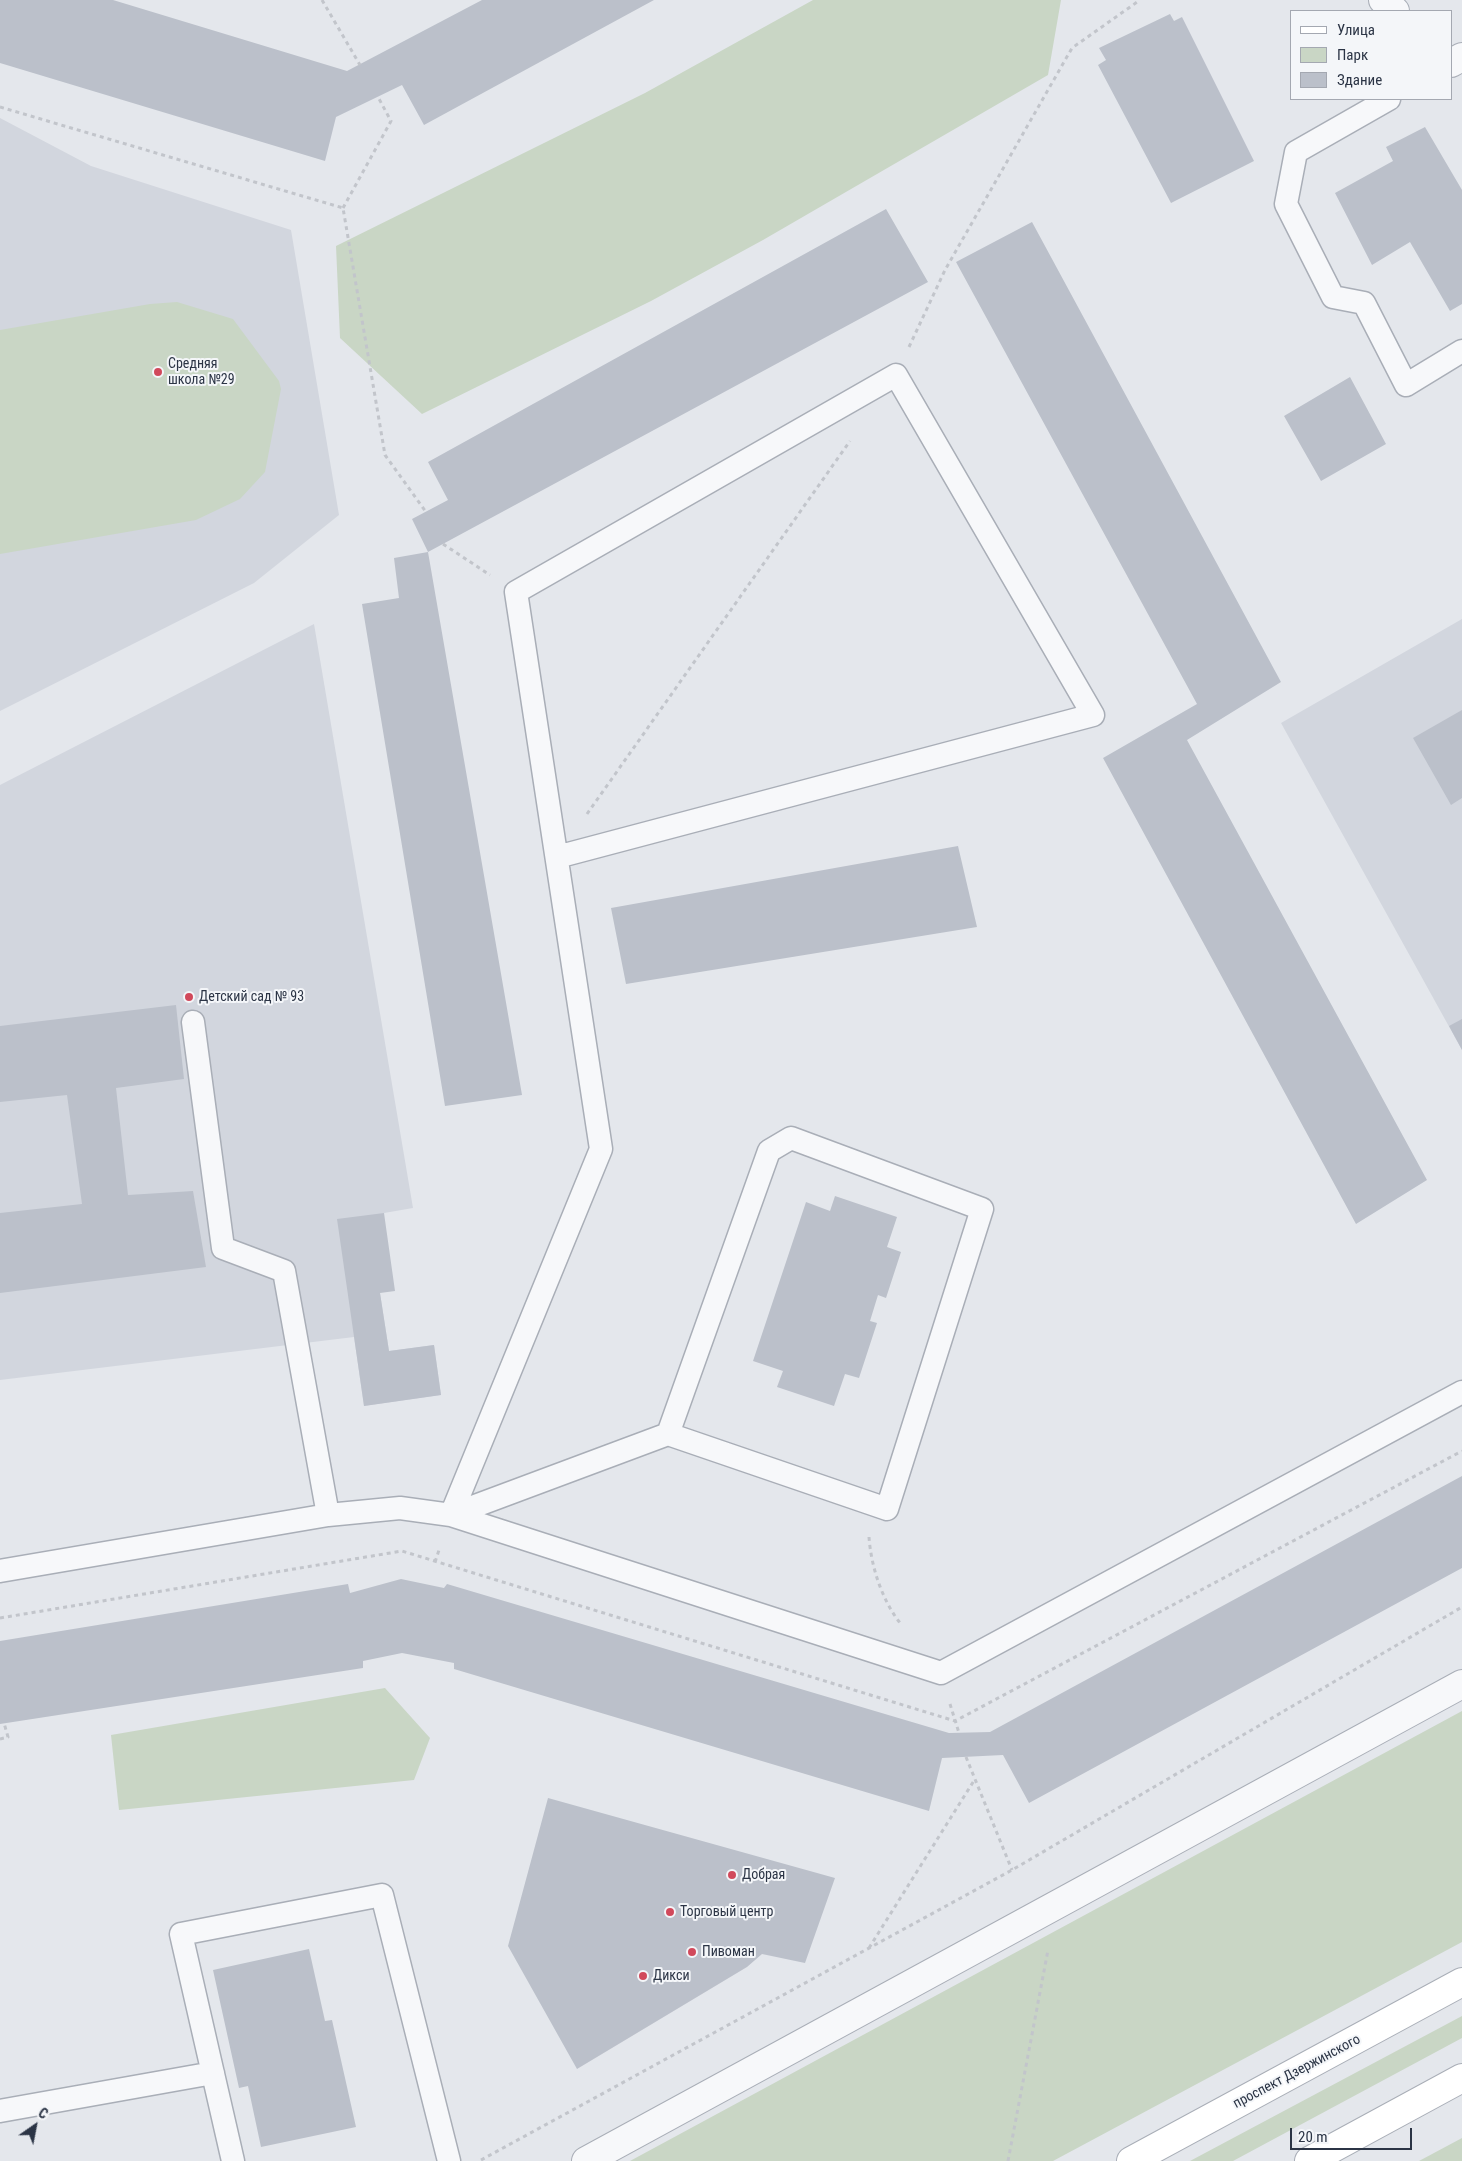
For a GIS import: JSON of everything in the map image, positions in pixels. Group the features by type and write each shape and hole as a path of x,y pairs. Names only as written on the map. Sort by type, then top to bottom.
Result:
{"main road":[{"name":"проспект Дзержинского","path":"1131,2161 1462,1982"},
{"path":"1309,2161 1462,2078"}],"street":[{"path":"1383,0 1394,10"},
{"path":"586,2161 1462,1684"}],"lane":[{"path":"1387,100 1296,152 1286,204 1332,297 1364,302 1406,385 1462,351"},
{"path":"451,1515 601,1149 516,592 896,375 1093,715 557,857"},
{"path":"193,1022 223,1248 284,1271 328,1515"},
{"path":"451,1515 668,1434 887,1509 982,1209 791,1138 769,1151 668,1434"},
{"path":"0,1571 328,1515 400,1508 451,1515 941,1673 1462,1392"},
{"path":"233,2161 181,1934 382,1895 449,2161"},
{"path":"0,2111 213,2073"}],"path":[{"path":"322,0 360,64"},
{"path":"896,375 945,270 1072,48 1140,0"},
{"path":"378,97 391,121 343,208 385,456 426,512"},
{"path":"0,107 343,208"},
{"path":"557,857 850,440"},
{"path":"443,544 516,592"},
{"path":"867,1502 870,1553 889,1609 906,1631"},
{"path":"479,2161 1012,1870 1462,1607"},
{"path":"955,1721 959,1733"},
{"path":"0,1739 8,1737 4,1723"},
{"path":"966,1757 1012,1870"},
{"path":"869,1948 975,1779"},
{"path":"1008,2161 1050,1945"}],"shaded area":[{"name":"Средняя школа №29","path":"0,118 91,166 291,230 339,515 254,583 0,711"},
{"path":"1462,619 1462,1050 1281,723"},
{"name":"Детский сад № 93","path":"314,624 413,1208 384,1213 380,1293 389,1351 434,1345 441,1395 364,1406 354,1337 0,1380 0,785"}],"green space":[{"path":"813,0 1061,0 1048,75 763,240 651,301 422,414 340,338 336,246 645,93"},
{"path":"177,302 233,319 279,381 281,389 265,472 240,499 196,520 0,554 0,330 150,304"},
{"path":"385,1688 430,1738 414,1780 119,1810 111,1735"},
{"path":"1462,1711 1462,1942 1053,2161 630,2161"},
{"path":"1462,2016 1462,2038 1233,2161 1190,2161"},
{"path":"1462,2138 1462,2161 1419,2161"}],"building":[{"path":"0,0 113,0 347,71 482,0 654,0 424,125 402,85 336,117 325,161 0,63"},
{"path":"1170,14 1174,21 1182,17 1254,161 1171,203 1098,65 1106,60 1099,48"},
{"path":"1425,127 1462,190 1462,304 1450,311 1410,242 1372,265 1335,193 1393,161 1386,147"},
{"path":"886,209 928,282 428,552 412,519 448,500 428,462"},
{"path":"1032,222 1281,682 1187,740 1427,1180 1356,1224 1103,758 1197,704 956,262"},
{"path":"1350,377 1386,444 1321,481 1284,416"},
{"path":"428,552 522,1095 445,1106 362,604 399,598 394,558"},
{"path":"1462,710 1462,798 1451,805 1413,738"},
{"path":"958,846 977,927 626,984 611,908"},
{"path":"176,1005 184,1079 116,1088 128,1195 193,1191 206,1267 0,1293 0,1213 82,1204 67,1095 0,1102 0,1026"},
{"path":"1462,1019 1462,1050 1449,1026"},
{"path":"835,1196 897,1217 887,1247 901,1252 886,1298 878,1295 870,1321 877,1323 859,1378 845,1374 834,1406 777,1387 783,1371 753,1361 806,1202 830,1211"},
{"path":"384,1213 395,1291 380,1293 389,1351 434,1345 441,1395 364,1406 337,1219"},
{"path":"1462,1476 1462,1568 1029,1803 1003,1755 942,1758 929,1811 454,1669 454,1663 402,1653 363,1661 363,1668 0,1724 0,1641 348,1584 350,1593 401,1579 444,1588 447,1584 949,1733 990,1732"},
{"name":"Торговый центр","path":"548,1798 835,1878 805,1963 762,1954 747,1967 577,2069 508,1946"},
{"path":"309,1949 325,2021 332,2020 356,2127 261,2147 248,2086 239,2088 213,1970"}],"place":[{"name":"Средняя школа №29","path":"158,372"},
{"name":"Детский сад № 93","path":"189,997"},
{"name":"Добрая","path":"732,1875"},
{"name":"Торговый центр","path":"670,1912"},
{"name":"Пивоман","path":"692,1952"},
{"name":"Дикси","path":"643,1976"}]}
